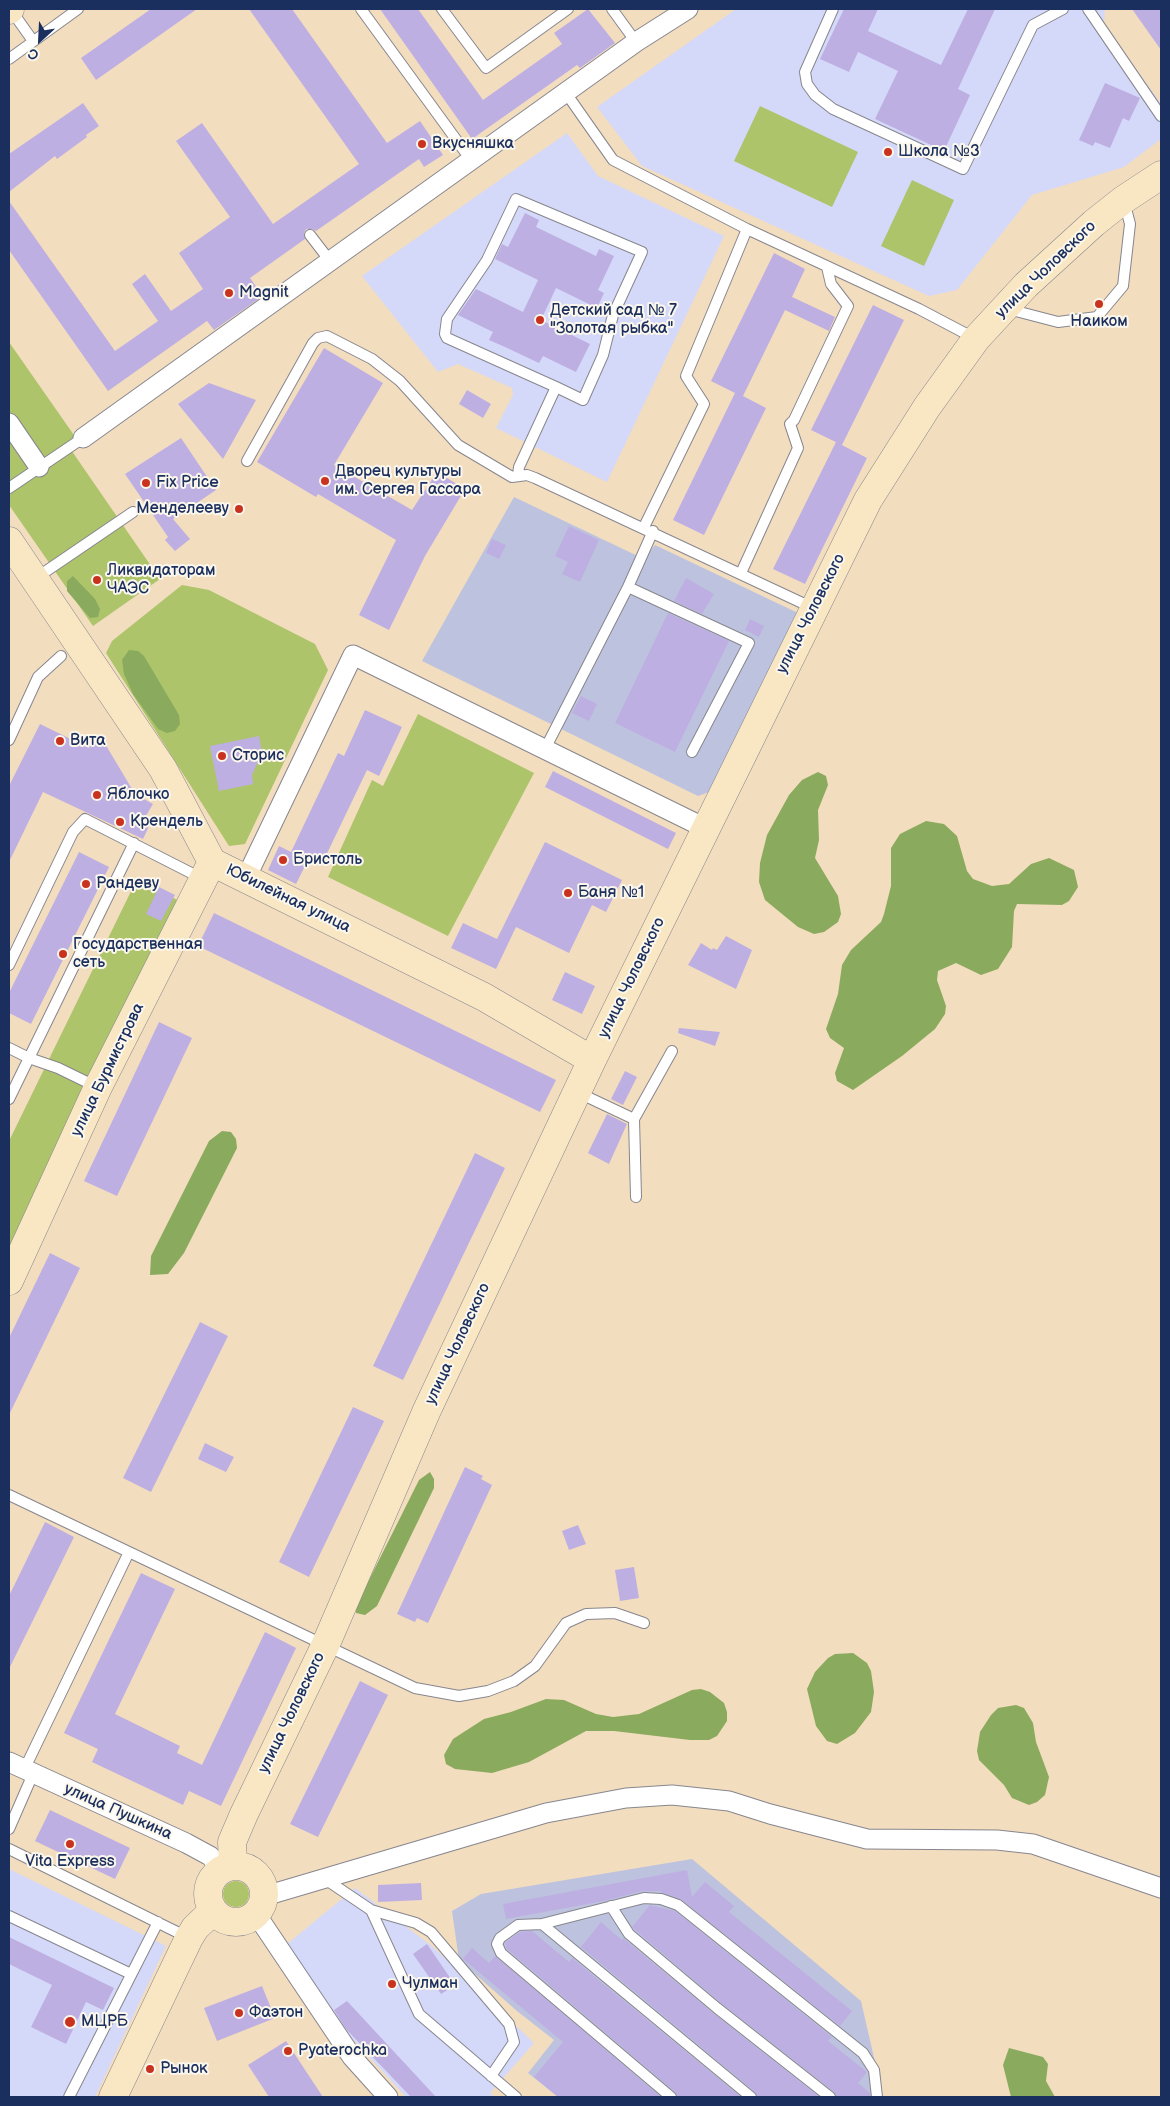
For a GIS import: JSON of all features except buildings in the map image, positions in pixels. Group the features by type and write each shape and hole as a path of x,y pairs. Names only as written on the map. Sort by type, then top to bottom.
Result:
{"street":[{"path":"83,438 636,42 688,9"},
{"name":"улица Чоловского","path":"228,1867 232,1842 238,1828 325,1646 427,1410 592,1060 813,608 868,500 927,406 976,339 1026,284 1123,200 1161,175"},
{"path":"9,423 40,467"},
{"name":"Юбилейная улица","path":"9,540 163,769 208,871 246,878 484,997 592,1060"},
{"path":"246,878 353,655 705,828"},
{"name":"улица Бурмистрова","path":"9,1281 98,1087 208,871"},
{"name":"улица Пушкина","path":"22,1769 186,1843 228,1867"},
{"path":"388,2097 352,2057 260,1905 263,1884 256,1873 246,1867 228,1867 213,1877 208,1888 208,1900 213,1911 222,1919 234,1922 246,1921 260,1905 325,1879 546,1813 626,1798 672,1795 729,1801 867,1839 997,1840 1033,1844 1161,1888"},
{"path":"113,2097 189,1938 195,1928 213,1911"}],"lane":[{"path":"10,9 33,42"},
{"path":"9,59 78,9"},
{"path":"361,9 472,160"},
{"path":"442,9 486,68 568,9"},
{"path":"612,9 636,42"},
{"path":"833,9 805,72 808,84 815,95 832,109 963,169 1033,25 1063,9"},
{"path":"1088,9 1161,116"},
{"path":"566,93 613,160 747,229 976,339"},
{"path":"516,200 642,252 613,315 604,355 583,400 556,387 447,338 444,334 447,319 487,260 516,200"},
{"path":"1005,308 1058,322 1096,317 1123,286 1130,224 1123,200"},
{"path":"545,749 628,587 648,529 704,404 686,376 747,229"},
{"path":"310,235 330,260"},
{"path":"741,573 798,448 790,424 794,420 848,306 831,284 827,267"},
{"path":"247,461 313,343 318,338 327,336 372,359 400,382 458,445 512,477 518,475 535,478 648,529 813,608"},
{"path":"518,475 519,467 556,387"},
{"path":"9,488 83,438"},
{"path":"35,579 133,512"},
{"path":"628,587 749,643 692,752"},
{"path":"9,740 38,677 61,656"},
{"path":"9,965 73,832 85,819 134,843 208,871"},
{"path":"9,1099 134,843"},
{"path":"9,1048 98,1087"},
{"path":"636,1197 634,1119 672,1052"},
{"path":"577,1092 634,1119"},
{"path":"9,1495 414,1688 459,1696 488,1691 514,1680 535,1666 566,1623 586,1614 616,1613 644,1623"},
{"path":"9,1829 22,1769 129,1552"},
{"path":"9,1849 189,1938"},
{"path":"325,1879 371,1910 416,1923 431,1932 509,2024 514,2042 491,2076"},
{"path":"671,2097 501,1953 497,1944 500,1938 507,1931 518,1925 542,1924 644,1898 661,1898 678,1905 863,2053 874,2070 877,2097"},
{"path":"611,1906 629,1934 717,2008 830,2097"},
{"path":"371,1910 419,2014 516,2097"},
{"path":"9,1916 131,1974"},
{"path":"69,2097 158,1922"},
{"path":"542,1924 751,2097"}],"shaded area":[{"name":"Школа №3","path":"736,9 1105,9 1104,24 1161,104 1161,139 1124,167 1032,195 957,290 929,296 642,166 597,107"},
{"name":"Детский сад № 7 \"Золотая рыбка\"","path":"567,133 598,176 724,236 607,482 496,428 513,395 512,388 458,364 438,372 362,276"},
{"path":"514,497 644,559 655,545 798,613 709,792 698,796 422,661"},
{"path":"692,1859 861,2001 883,2097 558,2097 528,2073 554,2040 517,2011 459,1960 452,1911 481,1894"},
{"name":"МЦРБ","path":"9,1869 166,1946 95,2097 9,2097"},
{"name":"Чулман","path":"355,1888 432,1946 534,2043 490,2093 494,2097 406,2097 337,2022 286,1945"}],"green space":[{"path":"760,106 858,152 832,207 734,161"},
{"path":"912,180 954,200 924,266 881,246"},
{"path":"9,342 76,438 67,444 160,579 93,626 9,505"},
{"path":"73,576 95,599 100,609 98,617 90,618 67,591 67,581"},
{"path":"182,585 209,590 315,644 328,670 245,844 229,846 106,653 112,641"},
{"path":"129,650 138,651 144,656 179,715 180,724 175,731 167,733 158,729 133,694 124,674 122,660"},
{"path":"418,714 534,773 448,936 328,877 372,780 383,786"},
{"path":"818,772 826,776 828,785 818,810 819,840 815,858 838,896 841,914 838,922 824,932 814,934 798,927 765,900 759,882 760,863 767,835 789,795 802,780"},
{"path":"926,821 944,824 957,836 967,871 973,879 992,886 1009,884 1031,864 1049,858 1074,870 1078,887 1069,901 1062,905 1017,904 1014,911 1012,947 998,969 981,975 956,963 938,971 937,980 946,1006 945,1014 935,1029 902,1056 853,1090 837,1081 835,1073 844,1048 830,1038 826,1029 838,994 842,965 851,950 881,922 891,886 891,848 900,834"},
{"path":"137,879 181,902 9,1260 9,1141"},
{"path":"222,1131 231,1132 236,1139 237,1148 184,1253 168,1274 150,1275 151,1256 209,1141"},
{"path":"430,1472 434,1479 434,1488 377,1606 365,1615 356,1613 356,1606 419,1480"},
{"path":"853,1653 867,1663 871,1671 874,1692 871,1712 855,1733 837,1744 827,1741 816,1726 807,1689 815,1672 828,1658 835,1654"},
{"path":"701,1689 710,1692 724,1703 727,1712 727,1721 717,1736 709,1740 690,1740 614,1731 586,1731 529,1762 492,1773 455,1769 446,1764 444,1755 453,1739 484,1719 511,1712 546,1699 564,1700 596,1714 613,1717 639,1714 692,1690"},
{"path":"1016,1705 1024,1708 1033,1723 1036,1742 1049,1777 1045,1795 1037,1802 1029,1805 1012,1798 1004,1785 979,1760 977,1751 980,1732 991,1715 998,1708"},
{"path":"236,1881 245,1885 249,1894 245,1903 236,1907 227,1903 223,1894 227,1885"},
{"path":"1009,2048 1043,2057 1048,2064 1046,2081 1055,2097 1011,2097 1003,2065"}],"place":[{"name":"Вкусняшка","path":"422,144"},
{"name":"Школа №3","path":"888,152"},
{"name":"Magnit","path":"229,293"},
{"name":"Наиком","path":"1099,304"},
{"name":"Детский сад № 7 \"Золотая рыбка\"","path":"540,320"},
{"name":"Дворец культуры им. Сергея Гассара","path":"325,481"},
{"name":"Fix Price","path":"146,483"},
{"name":"Менделееву","path":"239,509"},
{"name":"Ликвидаторам ЧАЭС","path":"97,580"},
{"name":"Вита","path":"60,741"},
{"name":"Сторис","path":"222,756"},
{"name":"Яблочко","path":"97,795"},
{"name":"Крендель","path":"120,822"},
{"name":"Бристоль","path":"283,860"},
{"name":"Рандеву","path":"86,884"},
{"name":"Баня №1","path":"568,893"},
{"name":"Государственная сеть","path":"63,954"},
{"name":"Vita Express","path":"70,1844"},
{"name":"Чулман","path":"392,1984"},
{"name":"Фаэтон","path":"239,2013"},
{"name":"МЦРБ","path":"70,2022"},
{"name":"Pyaterochka","path":"288,2051"},
{"name":"Рынок","path":"150,2069"}]}
